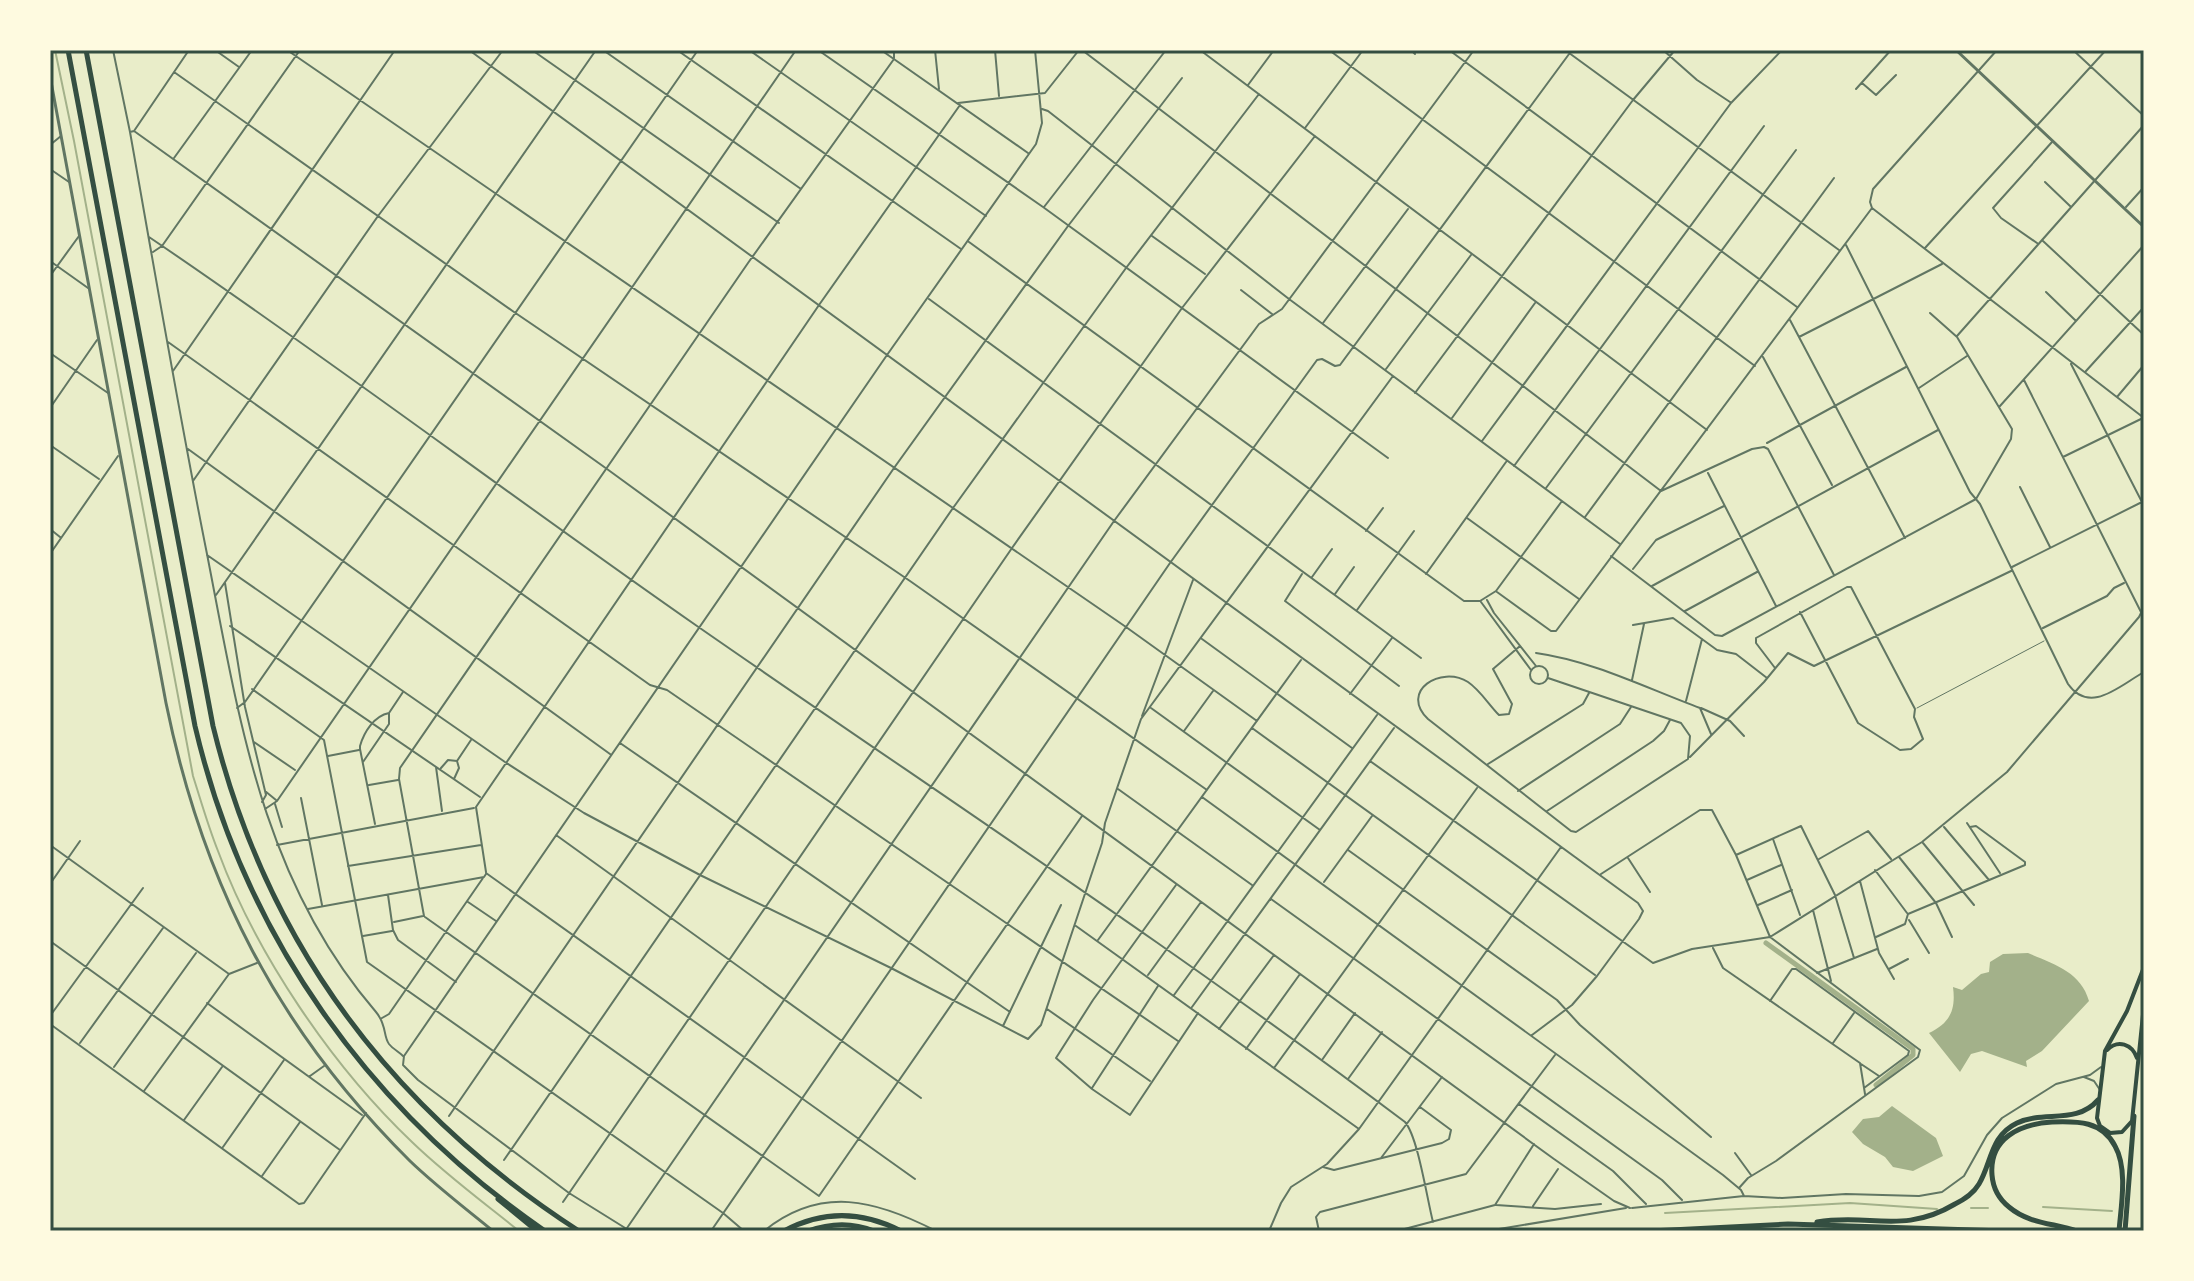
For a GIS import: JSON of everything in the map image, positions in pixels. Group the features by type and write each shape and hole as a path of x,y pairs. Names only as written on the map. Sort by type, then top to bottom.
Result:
{"highway":[{"path":"68,50 195,726 242,871 269,929 294,971 369,1074 413,1122 489,1190 545,1231"},
{"path":"86,50 213,726 230,788 258,862 285,920 317,975 384,1064 462,1144 525,1194 579,1231"},
{"path":"1805,1224 1830,1220 1905,1222 1935,1216 1974,1191 1995,1143 2008,1129 2027,1120 2082,1113 2098,1100"},
{"path":"2122,1231 2134,1116"},
{"path":"2077,1231 2043,1224 2009,1207 1995,1189 1993,1160 2006,1137 2026,1125 2076,1121 2102,1129 2113,1142 2119,1157 2122,1231"},
{"path":"489,1190 504,1207 537,1231"},
{"path":"784,1231 805,1221 840,1214 873,1219 901,1231"},
{"path":"808,1231 838,1224 861,1226 874,1231"},
{"path":"1651,1231 1805,1224 2004,1231"}],"main road":[{"path":"2144,967 2127,1011 2104,1055 2097,1118 2102,1129 2110,1133 2122,1132 2134,1116 2144,1005"},
{"path":"2104,1055 2111,1045 2126,1045 2135,1052 2138,1064"}],"street":[{"path":"113,50 132,131 192,483 236,708 264,809 294,886 307,910 352,985 381,1018 386,1028 387,1042 404,1056"},
{"path":"132,131 189,50"},
{"path":"215,50 240,67"},
{"path":"174,158 252,50"},
{"path":"287,50 1164,653 1257,721"},
{"path":"151,253 162,246 300,50"},
{"path":"173,371 395,50"},
{"path":"469,50 1638,903 1642,907 1641,915 1597,976 1566,1010 1532,1035"},
{"path":"192,483 336,274 503,50"},
{"path":"532,50 779,223"},
{"path":"215,596 596,50"},
{"path":"603,50 802,190"},
{"path":"677,50 962,250"},
{"path":"236,708 245,702 698,50"},
{"path":"749,50 986,216"},
{"path":"264,809 275,802 297,771 796,50"},
{"path":"818,50 1043,207 1388,458"},
{"path":"881,50 1029,154"},
{"path":"424,916 398,773 699,334 894,59 894,50"},
{"path":"935,50 939,90"},
{"path":"995,50 999,96"},
{"path":"1035,50 1041,109 1040,135 1029,154 404,1056 405,1067 510,1150 569,1193 628,1230 1114,521 1259,324 1274,315 1289,299 1474,50"},
{"path":"381,1018 389,1014 485,875 476,807 481,797 959,104 999,96 1045,93 1080,50 1661,491"},
{"path":"1043,207 1166,50"},
{"path":"1200,50 1707,430"},
{"path":"1247,86 1274,50"},
{"path":"1329,50 1755,366"},
{"path":"1305,128 1363,50"},
{"path":"1411,50 1415,54"},
{"path":"1449,50 1798,308"},
{"path":"1565,50 1840,251"},
{"path":"1663,50 1697,80 1731,103"},
{"path":"1415,393 1591,155 1675,50"},
{"path":"1481,442 1731,103 1782,50"},
{"path":"1856,89 1891,50"},
{"path":"1956,50 2144,227"},
{"path":"1997,50 1873,189 1870,202 1872,208 2144,418 2063,457"},
{"path":"2073,50 2144,116"},
{"path":"1924,248 2106,50"},
{"path":"711,1231 1170,563 1295,391 1319,359 1338,367 1571,52"},
{"path":"174,72 514,312 1021,658 1207,790"},
{"path":"1861,82 1876,95 1896,75"},
{"path":"50,76 166,703 183,778 219,883 257,963 292,1019 365,1115 412,1163 493,1231"},
{"path":"449,1116 944,397 1068,226 1182,78"},
{"path":"504,1160 953,508 1126,268 1259,94"},
{"path":"1041,109 1048,111 1322,324 1620,544"},
{"path":"1957,337 2144,125"},
{"path":"1514,466 1764,126"},
{"path":"132,131 207,181 607,469 1602,1193 1630,1208"},
{"path":"50,145 61,136"},
{"path":"563,1202 1012,548 1182,308 1315,136"},
{"path":"2038,244 2001,218 1993,208 2053,141"},
{"path":"1545,489 1796,150"},
{"path":"50,169 70,182"},
{"path":"1585,518 1834,178"},
{"path":"2045,182 2071,207"},
{"path":"2125,209 2144,187"},
{"path":"1322,324 1408,208"},
{"path":"1496,591 1554,632 1872,208"},
{"path":"50,276 79,236"},
{"path":"1151,236 1207,275"},
{"path":"149,237 430,434 563,532 1117,914 1407,1124 1433,1222"},
{"path":"2042,240 2144,335"},
{"path":"968,242 1460,599 1480,601 1496,591 1562,501"},
{"path":"1845,244 2073,692 2084,699 2099,698 2144,672"},
{"path":"1999,407 2144,245"},
{"path":"1385,371 1471,254"},
{"path":"50,261 90,289"},
{"path":"1799,337 1943,263"},
{"path":"1241,290 1274,315"},
{"path":"2046,292 2076,321"},
{"path":"928,298 1421,658"},
{"path":"1450,419 1535,302"},
{"path":"2085,372 2144,307"},
{"path":"1611,556 1720,636 1976,499 2012,434 1957,337 1930,313"},
{"path":"1790,319 1905,538"},
{"path":"50,408 99,338"},
{"path":"168,342 650,685 659,686 718,725 1178,1041"},
{"path":"50,353 109,394"},
{"path":"1919,389 1968,355"},
{"path":"1762,356 1833,487"},
{"path":"1520,646 1493,669 1512,704 1509,714 1503,716 1497,713 1470,684 1461,679 1435,678 1420,693 1419,702 1423,713 1518,791 1576,832 1688,759 1790,652 1812,666 1825,661 2143,503 2071,363"},
{"path":"2117,397 2144,365"},
{"path":"1767,443 1907,367"},
{"path":"1141,719 1393,376"},
{"path":"2024,380 2144,618"},
{"path":"1651,586 1939,429"},
{"path":"50,445 100,480"},
{"path":"1661,491 1752,449 1764,447 1770,452 1834,575"},
{"path":"187,448 611,755"},
{"path":"50,554 113,461 121,454"},
{"path":"1425,575 1507,461"},
{"path":"1707,471 1776,608"},
{"path":"2020,487 2050,548"},
{"path":"1631,571 1656,540 1725,506"},
{"path":"1365,532 1383,508"},
{"path":"1466,517 1579,599"},
{"path":"50,529 61,537"},
{"path":"1356,611 1414,531"},
{"path":"1311,578 1332,549"},
{"path":"207,555 505,762 575,807 700,875 1028,1039 1038,1030 1046,1008 1141,719 1194,579"},
{"path":"1334,595 1354,567"},
{"path":"1685,611 1758,571"},
{"path":"1303,573 1285,601 1399,686"},
{"path":"225,582 230,626 265,790 262,802"},
{"path":"2041,629 2126,583"},
{"path":"1775,668 1756,643 1756,638 1800,612 1849,587 1853,589 1915,709 1914,717 1924,737 1922,742 1906,750 1890,746 1858,723 1800,612"},
{"path":"1486,599 1536,666 1544,668 1548,678 1683,724 1689,733 1688,759"},
{"path":"1480,601 1531,670 1530,679 1535,684 1544,683 1548,678"},
{"path":"1370,761 1653,963 1686,951 1770,937 1922,842 2007,772 2144,607"},
{"path":"1633,625 1673,618 1719,651 1736,654 1767,678"},
{"path":"1631,681 1644,623"},
{"path":"230,626 481,797"},
{"path":"1350,694 1392,637"},
{"path":"1201,638 1352,749"},
{"path":"1686,703 1702,639"},
{"path":"1536,653 1561,657 1700,708 1727,719 1744,736"},
{"path":"1097,941 1302,659"},
{"path":"1531,670 1536,666"},
{"path":"252,689 324,740 367,962 667,1172 744,1231"},
{"path":"1184,731 1214,690"},
{"path":"363,762 384,732 390,720 389,713 403,691"},
{"path":"1486,765 1583,704 1589,692"},
{"path":"1518,791 1620,724 1631,706"},
{"path":"1150,707 1320,830"},
{"path":"1700,708 1711,735"},
{"path":"375,826 360,749 363,738 373,724 389,713"},
{"path":"1173,995 1377,714"},
{"path":"1546,812 1653,741 1670,719"},
{"path":"1191,1008 1395,727"},
{"path":"1252,728 1597,976"},
{"path":"457,761 472,739"},
{"path":"253,742 297,771"},
{"path":"619,742 1010,1012"},
{"path":"328,756 360,749"},
{"path":"440,769 448,760 457,761"},
{"path":"454,779 459,768 457,761"},
{"path":"436,767 442,812"},
{"path":"367,785 399,779"},
{"path":"1274,1068 1478,787"},
{"path":"1117,789 1252,885"},
{"path":"265,790 275,802 282,827"},
{"path":"1202,797 1532,1035 1739,1188 1744,1196"},
{"path":"301,798 322,905"},
{"path":"277,845 476,807"},
{"path":"1600,875 1700,810 1712,810 1736,855 1770,937 1920,1050 1918,1057 1739,1188"},
{"path":"393,922 424,916 819,1196 1083,815"},
{"path":"1322,884 1373,815"},
{"path":"1908,914 2026,864 1976,826 1968,825 2001,874"},
{"path":"1736,855 1801,826 1835,895 1854,958"},
{"path":"1944,826 1990,881"},
{"path":"1818,860 1868,831 1891,860"},
{"path":"556,835 921,1098"},
{"path":"1773,838 1801,917"},
{"path":"50,884 80,841"},
{"path":"1922,842 1974,905"},
{"path":"50,845 229,974"},
{"path":"348,866 481,845"},
{"path":"1269,1231 1285,1195 1300,1180 1322,1167 1359,1129 1561,847"},
{"path":"1348,850 1557,1000 1580,1025 1711,1137"},
{"path":"1898,856 1936,903 1952,937"},
{"path":"1628,857 1650,892"},
{"path":"1747,880 1783,865"},
{"path":"1875,870 1908,914 1929,953"},
{"path":"307,910 485,875 575,935 915,1179"},
{"path":"1859,880 1878,949 1894,979"},
{"path":"1177,883 1102,987 1056,1058 1092,1089 1130,1115 1198,1013"},
{"path":"50,1016 143,888"},
{"path":"1757,906 1792,890"},
{"path":"388,894 393,930 398,940 456,982"},
{"path":"1271,899 1662,1180 1683,1202"},
{"path":"1147,976 1201,901"},
{"path":"467,902 497,922"},
{"path":"1003,1026 1061,905"},
{"path":"1813,909 1832,984"},
{"path":"1876,937 1905,924 1908,919"},
{"path":"1075,925 1359,1129"},
{"path":"79,1045 163,927"},
{"path":"362,936 393,930"},
{"path":"50,941 340,1150"},
{"path":"1713,947 1723,968 1880,1077"},
{"path":"1817,973 1878,949"},
{"path":"112,1069 197,952"},
{"path":"1219,1029 1275,954"},
{"path":"1888,970 1908,959"},
{"path":"144,1092 229,974 257,963"},
{"path":"1770,1001 1794,968 1909,1051 1908,1055 1864,1088"},
{"path":"1246,1049 1301,973"},
{"path":"1092,1089 1159,985"},
{"path":"207,1003 365,1115"},
{"path":"1046,1008 1152,1082"},
{"path":"1321,1061 1356,1012"},
{"path":"1832,1044 1855,1012"},
{"path":"50,1024 302,1205 365,1115"},
{"path":"1347,1080 1382,1031"},
{"path":"1319,1231 1316,1217 1320,1212 1466,1174 1556,1054"},
{"path":"222,1148 284,1059"},
{"path":"1860,1063 1865,1094"},
{"path":"309,1077 326,1065"},
{"path":"183,1120 223,1066"},
{"path":"1487,1231 1630,1208 1744,1196 1919,1196 1942,1192 1964,1176 1987,1135 2002,1118 2056,1084 2094,1073 2102,1066"},
{"path":"1381,1159 1443,1076"},
{"path":"2083,1076 2094,1081 2100,1090"},
{"path":"1518,1104 1613,1171 1648,1206"},
{"path":"1322,1167 1334,1170 1449,1139 1451,1132 1420,1107"},
{"path":"261,1177 300,1121"},
{"path":"1495,1205 1534,1143"},
{"path":"1735,1153 1752,1176"},
{"path":"1532,1207 1558,1169"},
{"path":"764,1231 797,1210 813,1204 837,1202 890,1210 936,1231"},
{"path":"1397,1231 1495,1205 1555,1209 1601,1204"},
{"path":"1243,1231 1252,1231"}],"lane":[{"path":"1915,709 2047,640"}],"shaded area":[{"path":"2028,953 2057,965 2073,976 2089,1001 2042,1051 2026,1061 2027,1067 1982,1051 1971,1054 1960,1072 1929,1033 1950,1015 1953,987 1962,990 1981,974 1989,972 1990,962 2003,954"},
{"path":"1892,1106 1936,1138 1943,1156 1913,1171 1893,1167 1885,1157 1863,1144 1852,1132 1863,1119 1879,1117"}],"waterway":[{"path":"55,50 193,776 218,851 253,929 299,1007 325,1044 382,1112 425,1154 519,1231"},
{"path":"1766,943 1913,1049 1913,1055 1876,1085"},
{"path":"1665,1213 1850,1203 1937,1209"},
{"path":"2043,1207 2112,1211"},
{"path":"1971,1208 1988,1208"}]}
